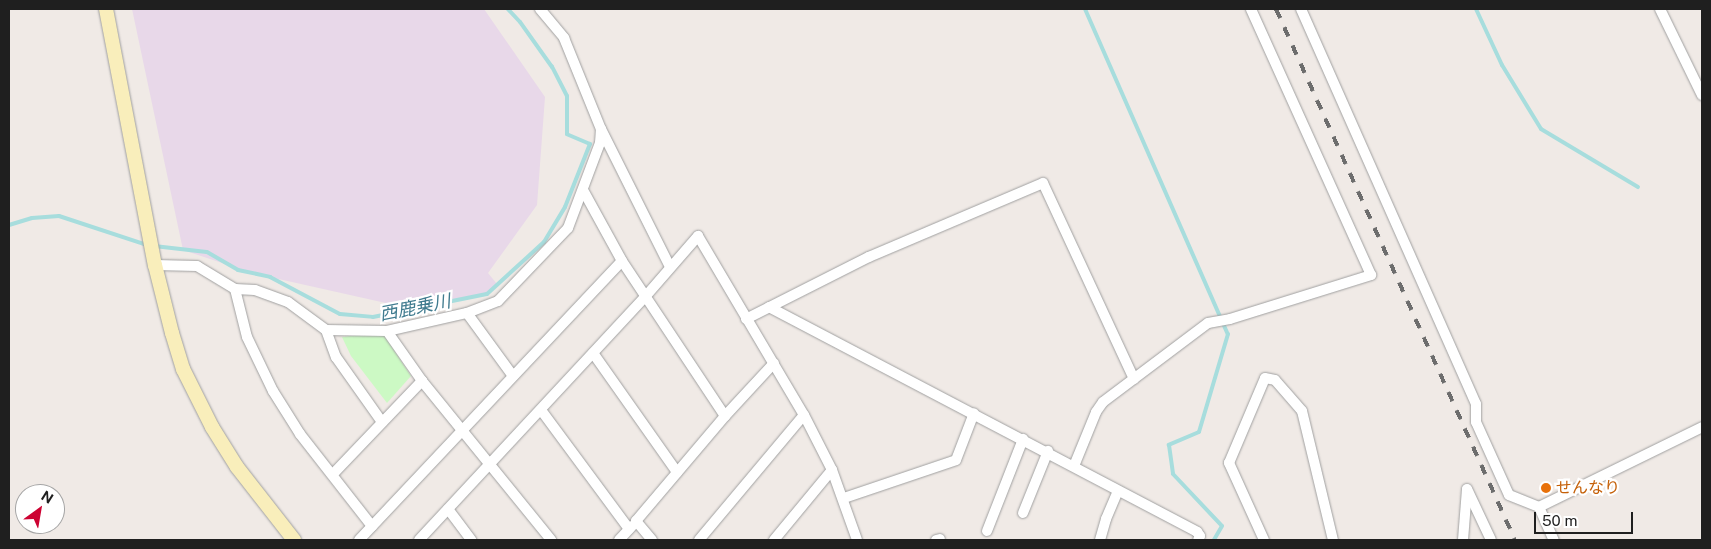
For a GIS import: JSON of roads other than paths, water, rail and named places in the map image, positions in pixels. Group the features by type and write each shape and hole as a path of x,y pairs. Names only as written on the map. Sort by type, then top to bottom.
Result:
{"street":[{"path":"106,9 156,265 172,333 183,369 200,406 237,467 294,540"},
{"path":"540,9 564,38 601,129 670,268"},
{"path":"1074,466 1096,412 1103,402 1208,323 1230,319 1371,275 1251,9"},
{"path":"1301,9 1476,404 1476,422 1509,495 1538,507 1554,540"},
{"path":"1660,9 1702,95"},
{"path":"326,330 387,331 467,313 498,301 568,228 600,143 601,129"},
{"path":"746,319 869,258 1043,183 1134,380"},
{"path":"583,190 622,261 725,416"},
{"path":"419,540 645,297 698,236 804,415 844,498 854,539"},
{"path":"359,540 622,261"},
{"path":"156,265 197,266 235,289 255,290 288,302 326,330 336,357 382,422"},
{"path":"235,289 247,337 273,391 300,434 372,526"},
{"path":"769,307 1048,451 1118,491 1197,532 1200,536 1198,540"},
{"path":"467,313 512,376"},
{"path":"387,331 422,381 551,540"},
{"path":"593,353 678,472"},
{"path":"620,540 725,416 774,363"},
{"path":"1264,540 1229,463 1265,378 1275,380 1302,411 1333,540"},
{"path":"333,474 422,381"},
{"path":"541,410 633,525 652,540"},
{"path":"844,498 956,460 974,413"},
{"path":"698,540 804,415"},
{"path":"1538,507 1702,427"},
{"path":"987,531 1023,439"},
{"path":"1023,513 1048,451"},
{"path":"774,540 832,470"},
{"path":"1463,540 1467,489 1491,540"},
{"path":"1100,540 1106,519 1118,491"},
{"path":"448,509 471,540"}],"waterway":[{"name":"西鹿乗川","path":"154,246 207,252 238,270 270,277 340,314 373,317 487,294 544,242 565,207 590,144 567,134 567,96 552,67 520,22 508,9"},
{"path":"1085,9 1228,334 1199,432 1169,445 1173,474 1222,526 1214,540"},
{"path":"1476,9 1502,65 1541,129 1638,187"},
{"name":"西鹿乗川","path":"9,225 32,218 59,216 147,245"}],"railway":[{"path":"1276,9 1515,540"}],"place":[{"name":"せんなり","path":"1546,488"}]}
